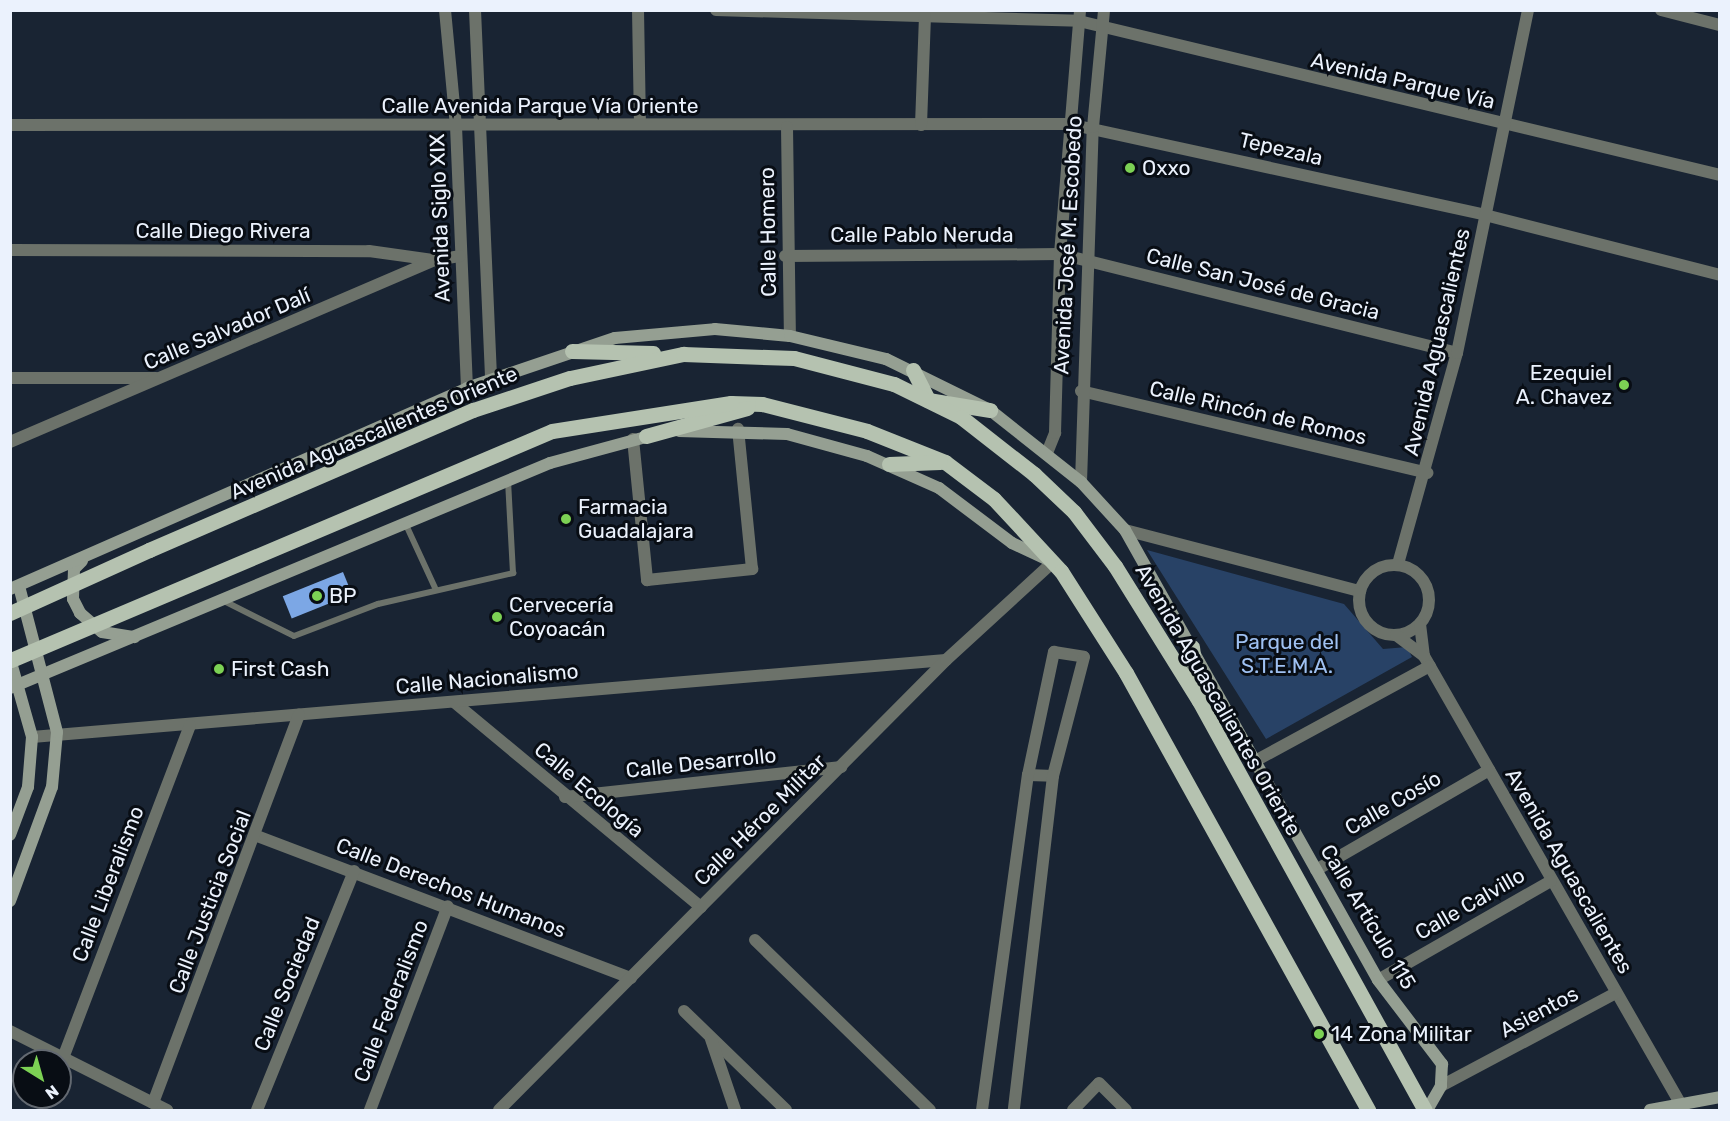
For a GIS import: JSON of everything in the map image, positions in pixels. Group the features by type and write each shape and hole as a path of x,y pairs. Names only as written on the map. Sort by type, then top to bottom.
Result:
{"main road":[{"path":"572,351 683,354"},
{"name":"Avenida Aguascalientes Oriente","path":"10,613 473,410 570,378 683,354 794,358 894,384 961,417 1074,512 1115,566 1199,701 1426,1110"},
{"path":"913,370 927,400 990,410"},
{"path":"10,659 552,431 731,403 762,404 867,431 945,462 994,499 1053,562 1126,673 1368,1110"},
{"path":"639,437 762,404"},
{"path":"889,464 945,462"},
{"path":"1192,648 1199,701"}],"street":[{"name":"Avenida Siglo XIX","path":"445,10 456,126 467,388"},
{"name":"Avenida Siglo XIX","path":"475,10 491,378"},
{"path":"638,10 640,123"},
{"name":"Avenida Parque Vía","path":"716,10 925,16 1080,16 1102,29 1719,175"},
{"name":"Avenida José M. Escobedo","path":"1081,482 1081,391 1086,260 1093,127 1104,10"},
{"name":"Avenida Aguascalientes","path":"1398,564 1427,473 1457,353 1502,125 1528,10"},
{"path":"1661,10 1719,25"},
{"path":"921,125 925,16"},
{"name":"Avenida José M. Escobedo","path":"1047,453 1055,422 1060,254 1069,124 1080,16"},
{"name":"Calle Avenida Parque Vía Oriente","path":"10,125 456,126 479,123 640,123 787,127 1069,124"},
{"name":"Tepezala","path":"1069,124 1093,127 1485,215"},
{"name":"Calle Homero","path":"787,127 785,256 790,336"},
{"path":"1485,215 1719,275"},
{"name":"Calle Diego Rivera","path":"10,250 369,251 435,260"},
{"name":"Calle Pablo Neruda","path":"785,256 1060,254"},
{"name":"Calle San José de Gracia","path":"1060,254 1457,353"},
{"name":"Calle Salvador Dalí","path":"10,442 435,260 460,256"},
{"name":"Calle Artículo 115","path":"491,378 572,351 662,331 790,336 913,370 990,410 1081,482 1125,530 1378,980 1442,1064 1441,1086"},
{"path":"10,378 163,378"},
{"name":"Avenida Aguascalientes Oriente","path":"15,588 491,378"},
{"name":"Calle Rincón de Romos","path":"1081,391 1427,473"},
{"path":"15,687 407,527 508,481 639,437 738,429 807,438 889,464 939,488 1012,543 1053,562"},
{"path":"639,437 647,580 752,569 738,429"},
{"path":"1125,530 1360,591"},
{"path":"85,558 74,569 73,599 80,613 102,632 135,637"},
{"name":"Calle Héroe Militar","path":"500,1110 946,660 1053,562"},
{"path":"1398,564 1416,572 1428,587 1429,607 1420,624 1396,635 1367,622 1360,591 1378,568 1398,564"},
{"path":"10,901 52,787 57,732 45,675 15,588"},
{"name":"Avenida Aguascalientes","path":"1420,624 1427,661 1551,881 1683,1107"},
{"name":"Avenida Aguascalientes","path":"1396,635 1427,661"},
{"path":"982,1110 1028,775 1054,652 1084,657 1053,776 1014,1110"},
{"path":"10,659 15,687 32,737 28,787 10,836"},
{"name":"Calle Nacionalismo","path":"32,737 57,732 190,725 946,660"},
{"path":"1255,761 1427,661"},
{"name":"Calle Ecología","path":"454,702 701,907"},
{"name":"Calle Justicia Social","path":"153,1104 257,836 299,714"},
{"name":"Calle Liberalismo","path":"66,1049 190,725"},
{"name":"Calle Desarrollo","path":"565,796 841,767"},
{"name":"Calle Cosío","path":"1316,870 1489,770"},
{"path":"1028,775 1053,776"},
{"name":"Calle Derechos Humanos","path":"257,836 448,906 631,978"},
{"name":"Calle Sociedad","path":"257,1110 354,871"},
{"name":"Calle Calvillo","path":"1378,980 1551,881"},
{"name":"Calle Federalismo","path":"370,1110 448,906"},
{"path":"755,940 930,1110"},
{"name":"Asientos","path":"1441,1086 1616,993"},
{"path":"684,1011 786,1110"},
{"path":"10,1031 45,1049"},
{"path":"710,1038 735,1110"},
{"path":"72,1063 167,1110"},
{"path":"1073,1110 1099,1083 1126,1110"},
{"path":"1426,1110 1441,1086"},
{"path":"1650,1110 1683,1107 1719,1097"}],"lane":[{"path":"223,601 294,636 435,588 513,573 508,481"},
{"path":"407,527 435,588"}],"green space":[{"name":"Parque del S.T.E.M.A.","path":"1147,550 1344,604 1383,649 1407,647 1412,657 1266,739"}],"building":[{"name":"BP","path":"343,572 352,594 292,619 283,596"}],"place":[{"name":"Oxxo","path":"1130,168"},
{"name":"Ezequiel A. Chavez","path":"1624,385"},
{"name":"Farmacia Guadalajara","path":"566,519"},
{"name":"BP","path":"317,596"},
{"name":"Cervecería Coyoacán","path":"497,617"},
{"name":"First Cash","path":"219,669"},
{"name":"14 Zona Militar","path":"1319,1034"}]}
